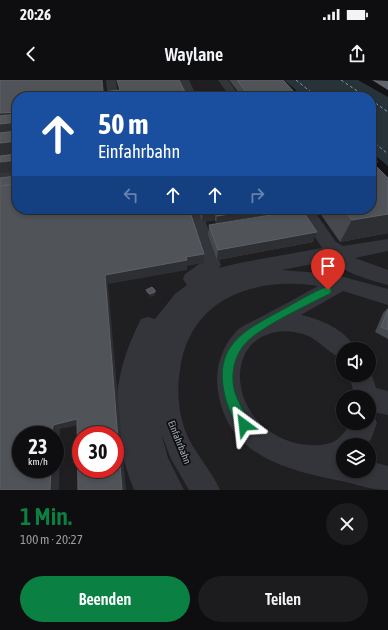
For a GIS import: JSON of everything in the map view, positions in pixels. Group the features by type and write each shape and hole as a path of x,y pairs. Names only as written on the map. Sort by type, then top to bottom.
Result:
{"highway":[{"path":"378,80 388,86"}],"street":[{"path":"111,80 112,92"},
{"path":"184,80 190,92"},
{"path":"223,80 231,92"},
{"path":"0,175 12,174"},
{"path":"148,490 138,466 129,426 128,398 132,364 144,333 163,305 184,284 212,266 207,228 197,214"},
{"path":"303,214 330,247 338,252 347,263 388,278"},
{"path":"170,490 155,457 148,435 144,412 144,388 147,366 154,342 170,314 182,300 205,283 238,270 273,265 338,252 347,252 388,245"},
{"path":"273,265 321,267 351,273 388,285"},
{"name":"Einfahrbahn","path":"206,490 185,460 170,424 165,389 171,350 183,326 195,310 214,295 236,285 284,277 341,283 388,297"},
{"path":"336,467 279,453 260,441 244,425 234,407 228,388 228,370 232,354 240,341 252,331 341,283"},
{"path":"252,331 266,324 281,322 297,323 314,328 329,336 336,342"},
{"path":"376,400 388,403"},
{"path":"356,438 362,430"},
{"path":"300,459 322,459 336,453"},
{"path":"376,477 388,480"}],"shaded area":[{"path":"0,80 277,80 290,92 12,92 12,214 376,214 376,203 388,187 388,490 0,490"},
{"path":"284,80 358,80 388,97 388,166 376,156 376,92 298,92"}],"building":[{"path":"0,80 102,80 103,92 12,92 12,112 0,113"},
{"path":"117,80 179,80 185,92 103,92 120,90"},
{"path":"237,80 283,80 294,92 246,92"},
{"path":"12,115 12,123 0,124 0,116"},
{"path":"12,132 12,142 0,143 0,133"},
{"path":"12,155 12,161 0,162 0,156"},
{"path":"376,166 388,178 388,214 352,220 347,214 376,214"},
{"path":"12,177 12,185 0,186 0,178"},
{"path":"12,185 12,214 191,214 204,254 186,257 187,260 105,275 117,426 77,426 77,419 53,426 12,426 12,478 51,478 50,490 0,490 0,186"},
{"path":"216,214 230,214 217,216"},
{"path":"277,214 305,214 317,232 218,250 209,225"},
{"path":"152,287 155,292 149,294 146,290"},
{"path":"388,309 388,330 381,327"},
{"path":"78,478 121,478 122,490 78,490"}],"ferry route":[{"path":"296,80 311,92"},
{"path":"341,80 359,92"},
{"path":"376,104 388,112"},
{"path":"376,144 388,154"}],"route":[{"path":"244,425 234,407 228,388 228,370 232,354 240,341 252,331 328,290"}]}
